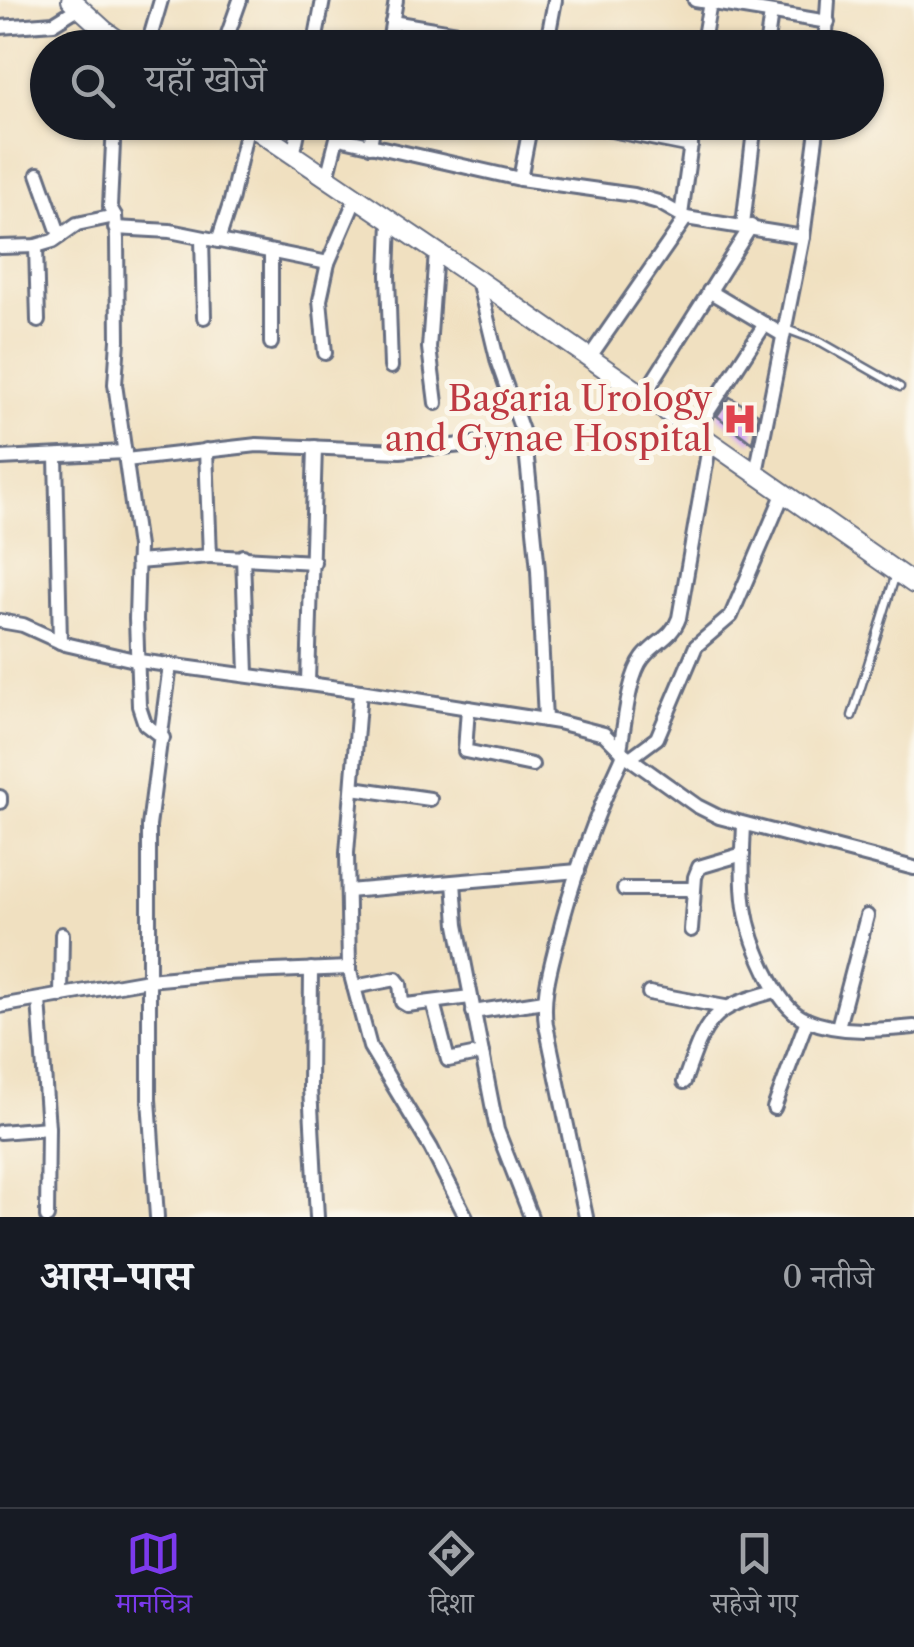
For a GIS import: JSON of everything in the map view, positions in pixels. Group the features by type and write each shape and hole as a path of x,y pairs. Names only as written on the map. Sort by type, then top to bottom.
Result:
{"street":[{"path":"152,30 161,0"},
{"path":"229,30 240,0"},
{"path":"317,30 323,0"},
{"path":"391,30 396,0"},
{"path":"550,30 554,0"},
{"path":"827,30 828,0"},
{"path":"702,30 702,1 828,22"},
{"path":"0,27 54,23 74,4 105,30"},
{"path":"769,30 772,13"},
{"path":"392,22 442,30"},
{"path":"113,140 110,207 115,222 115,384 137,562 141,716 152,732 163,738"},
{"path":"218,242 244,140"},
{"path":"271,140 914,584"},
{"path":"294,156 297,140"},
{"path":"328,178 338,140"},
{"path":"347,140 520,179 634,194 684,217 803,237"},
{"path":"370,146 371,140"},
{"path":"520,179 528,140"},
{"path":"661,140 691,146"},
{"path":"588,358 684,217 692,140"},
{"path":"644,395 747,226 754,140"},
{"path":"756,473 803,237 816,140"},
{"path":"38,174 60,236"},
{"path":"326,353 320,300 328,263 356,198"},
{"path":"390,221 392,368"},
{"path":"0,247 36,246 77,224 115,222 328,263"},
{"path":"202,238 204,316"},
{"path":"36,246 38,322"},
{"path":"436,252 430,348 436,403"},
{"path":"270,343 271,253"},
{"path":"478,280 498,363 525,439 540,587 545,720"},
{"path":"709,291 784,332"},
{"path":"586,1217 544,1002 567,902 594,816 625,754 636,671 647,653 669,637 680,618 702,436 765,324"},
{"path":"0,458 125,456 258,445 400,451 525,439"},
{"path":"308,682 315,447"},
{"path":"206,450 210,556"},
{"path":"56,456 60,642"},
{"path":"625,754 649,746 657,738 696,646 732,616 784,492"},
{"path":"137,562 210,556 314,562"},
{"path":"243,556 246,674"},
{"path":"0,621 23,625 60,642 139,661 308,682 545,720 604,734 697,806 744,826 914,868"},
{"path":"157,1217 149,1099 150,826 170,665"},
{"path":"360,691 352,788 349,968 370,1047 431,1148 466,1217"},
{"path":"468,708 465,751 532,766"},
{"path":"352,788 430,799"},
{"path":"744,826 744,916 755,951 776,991 794,1013 838,1027 914,1027"},
{"path":"691,930 699,867 743,854"},
{"path":"348,891 578,871"},
{"path":"454,882 457,925 497,1130 531,1217"},
{"path":"624,889 694,889"},
{"path":"838,1027 866,916"},
{"path":"60,996 62,934"},
{"path":"0,1006 148,980 349,968"},
{"path":"311,969 310,1088 317,1217"},
{"path":"354,988 396,979 404,1004 470,997"},
{"path":"649,993 725,1007 776,991"},
{"path":"39,1000 48,1128 47,1217"},
{"path":"434,1002 446,1059 482,1053"},
{"path":"473,1012 544,1002"},
{"path":"684,1082 698,1040 725,1007"},
{"path":"774,1108 807,1020"},
{"path":"0,1132 48,1128"}],"lane":[{"path":"784,332 832,348 900,387"},
{"path":"852,716 897,571"}],"building":[{"path":"730,397 758,414 752,443 717,416"}],"place":[{"name":"Bagaria Urology and Gynae Hospital","path":"740,419"}]}
